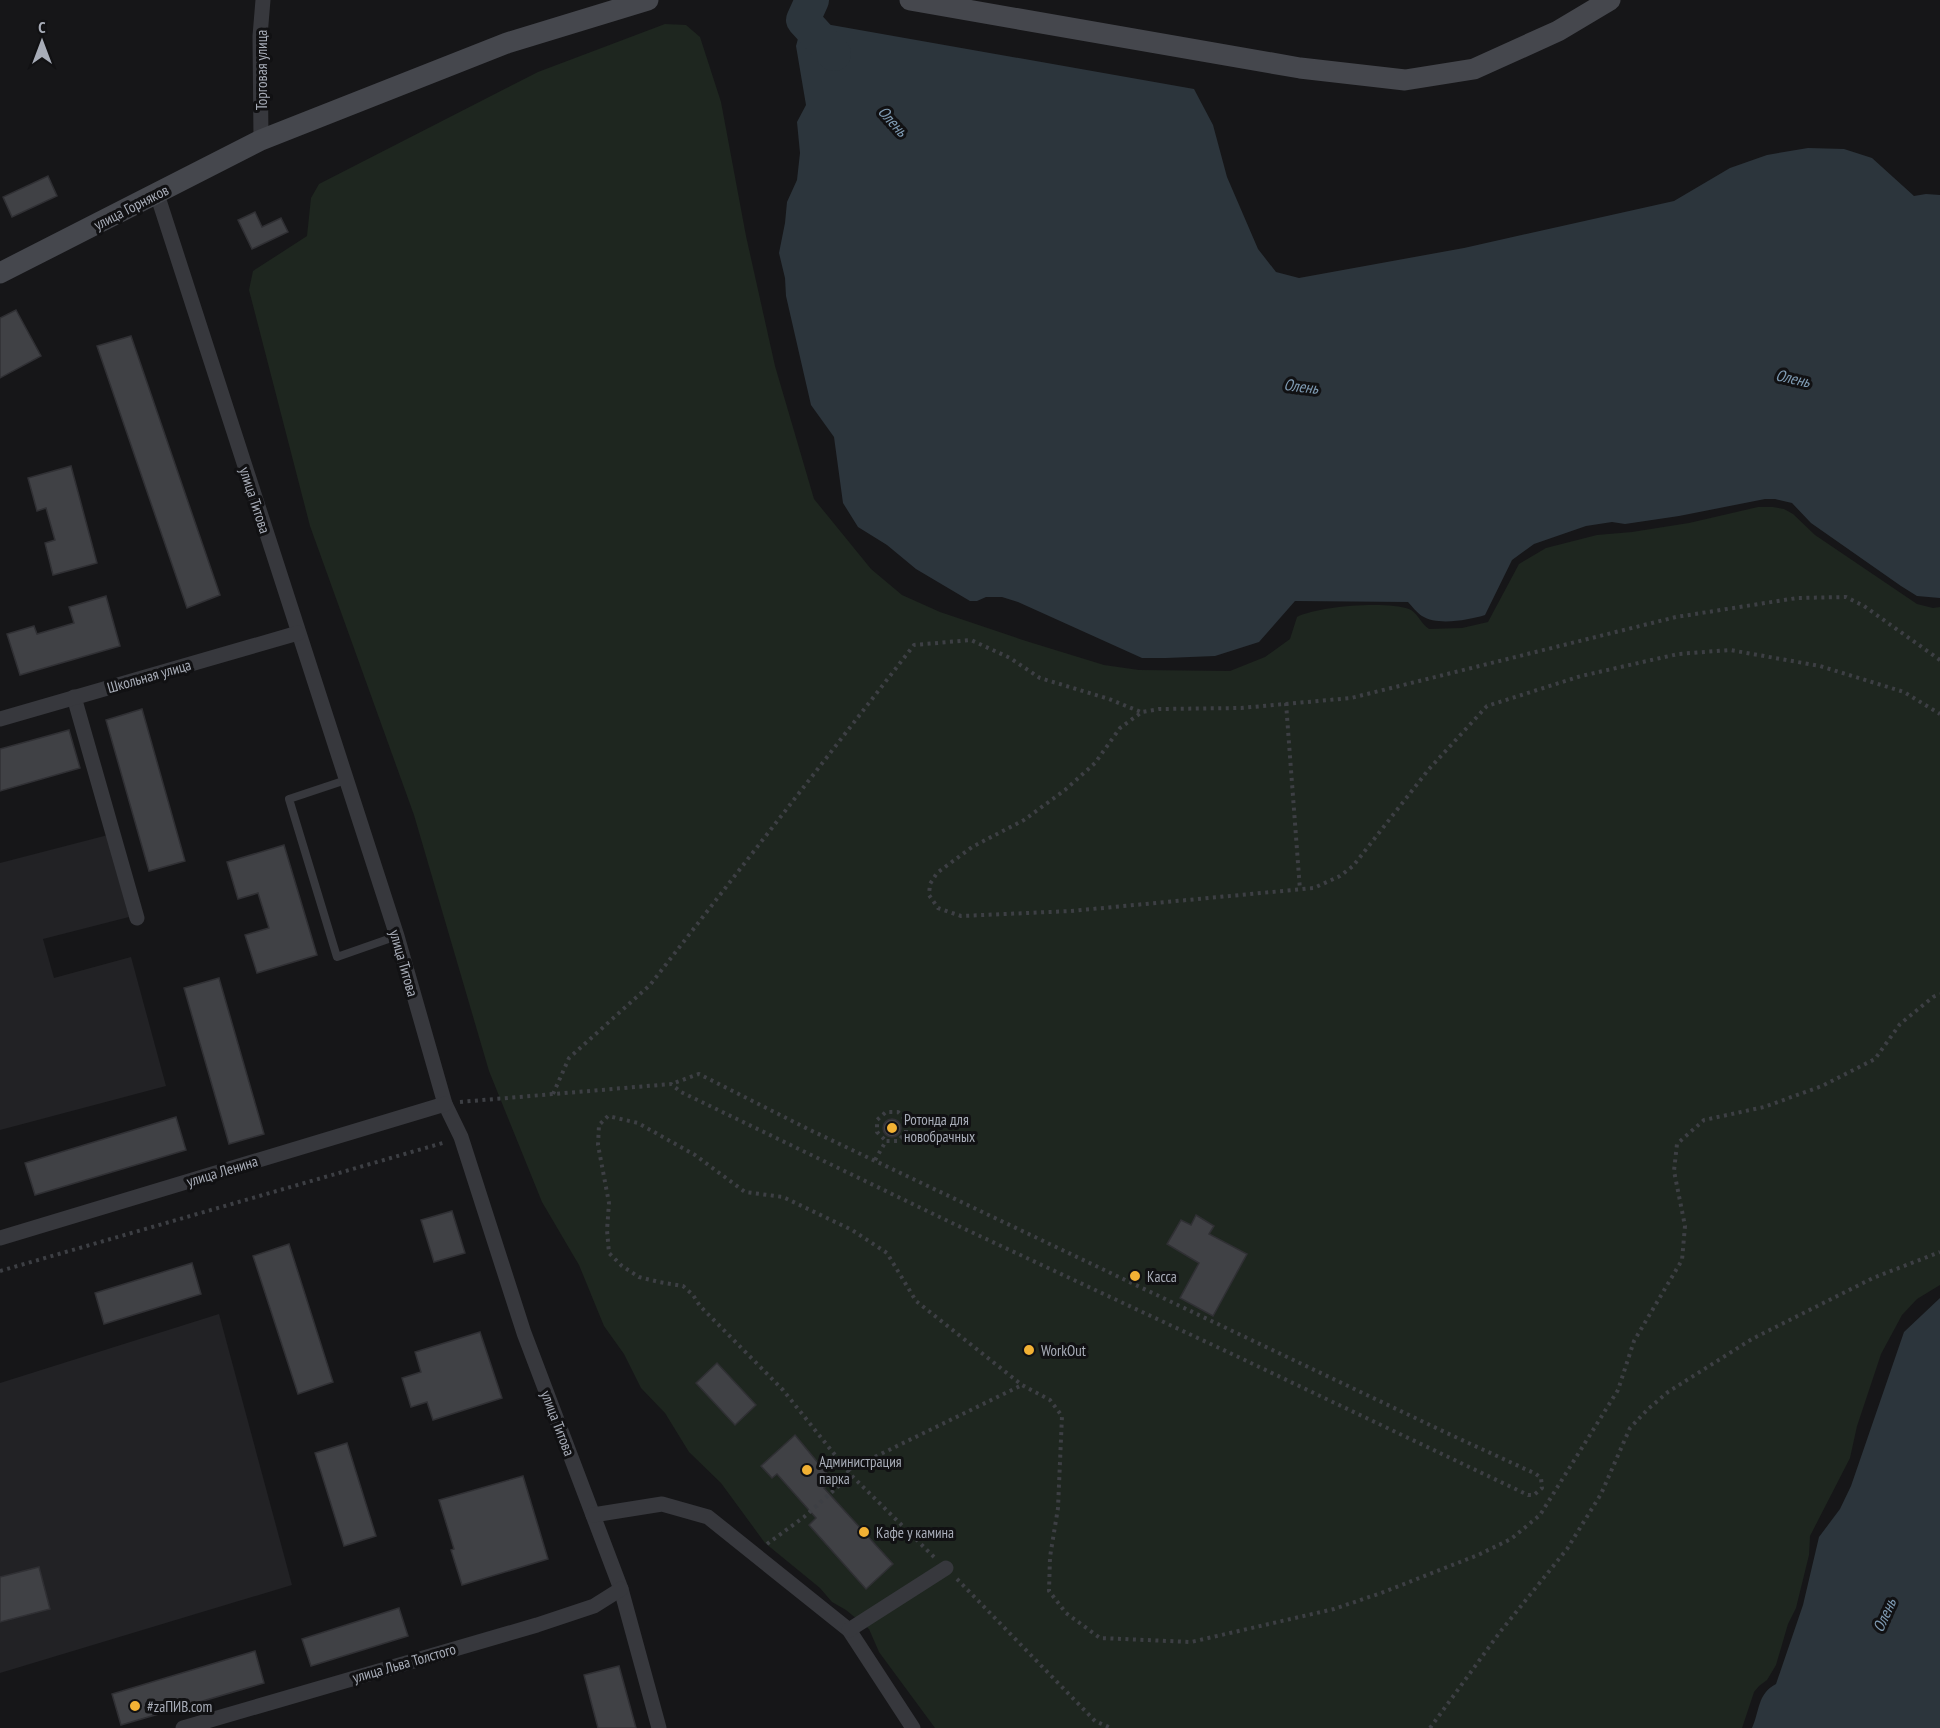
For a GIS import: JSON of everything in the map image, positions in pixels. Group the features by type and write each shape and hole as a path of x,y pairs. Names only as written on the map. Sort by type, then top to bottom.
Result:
{"main road":[{"name":"улица Горняков","path":"0,273 261,140 507,43 648,0"},
{"path":"910,0 1300,68 1405,80 1474,69 1558,31 1610,0"}],"street":[{"name":"Торговая улица","path":"261,140 260,36 263,0"},
{"name":"улица Титова","path":"157,194 397,936 445,1104 461,1137 524,1333 621,1589 659,1728"},
{"name":"Школьная улица","path":"0,718 298,633"},
{"path":"74,697 137,918"},
{"name":"улица Ленина","path":"0,1238 445,1104"},
{"path":"593,1515 662,1504 708,1517 849,1630 913,1728"},
{"path":"849,1630 946,1568"},
{"name":"улица Льва Толстого","path":"183,1728 537,1625 594,1606 621,1589"}],"lane":[{"path":"346,780 289,799 338,957 397,936"}],"path":[{"path":"1940,660 1864,606 1840,596 1797,598 1676,617 1351,698 1241,708 1159,709 1142,712 1120,729 1095,763 1065,790 1024,820 972,847 937,873 930,884 929,896 938,908 960,916 1060,912 1314,888 1340,876 1353,866 1429,769 1487,706 1581,676 1678,654 1730,650 1820,666 1904,692 1940,714"},
{"path":"553,1094 569,1058 650,985 914,645 971,640 1010,658 1040,678 1109,699 1142,712"},
{"path":"1286,703 1300,890"},
{"path":"1111,1728 1095,1721 946,1568 851,1475 783,1390 700,1306 693,1295 683,1286 639,1276 622,1266 609,1254 607,1230 609,1203 598,1145 599,1125 608,1116 638,1123 695,1155 746,1192 783,1197 852,1230 886,1253 916,1301 1022,1385 1050,1400 1062,1416 1058,1508 1050,1557 1049,1591 1066,1613 1100,1638 1191,1642 1334,1609 1478,1555 1511,1539 1539,1515 1618,1390 1634,1341 1682,1260 1685,1226 1674,1171 1677,1144 1704,1120 1764,1107 1822,1086 1875,1059 1900,1024 1940,994"},
{"path":"445,1104 670,1084 699,1074 808,1130 1536,1474 1541,1479 1542,1488 1534,1495 1528,1496 952,1223 681,1092 670,1084"},
{"path":"886,1112 898,1112 906,1120 906,1132 898,1141 886,1141 877,1132 877,1120 886,1112"},
{"path":"0,1272 461,1137"},
{"path":"875,1160 886,1141"},
{"path":"1430,1728 1500,1632 1567,1549 1601,1494 1630,1428 1648,1409 1668,1392 1752,1339 1873,1278 1940,1252"},
{"path":"848,1470 1022,1385"},
{"path":"754,1553 804,1517 851,1475"}],"shaded area":[{"path":"665,24 686,25 700,37 721,102 746,236 775,366 814,499 871,569 902,595 940,612 1104,665 1139,670 1230,671 1265,657 1290,639 1297,617 1307,613 1353,606 1385,605 1409,609 1429,629 1462,628 1488,622 1519,564 1546,548 1597,535 1689,523 1758,507 1773,507 1793,514 1815,535 1917,604 1933,608 1940,607 1940,1285 1917,1299 1902,1315 1881,1354 1857,1426 1850,1458 1810,1536 1809,1555 1796,1608 1788,1624 1776,1665 1767,1680 1754,1692 1742,1728 935,1728 879,1652 869,1629 832,1602 820,1588 765,1543 721,1483 689,1452 665,1413 641,1388 624,1354 604,1326 579,1265 542,1202 489,1071 414,815 310,526 249,290 253,271 307,236 311,198 319,184 538,72"},
{"path":"108,835 129,917 43,939 54,978 131,957 166,1086 0,1130 0,863"},
{"path":"219,1314 292,1585 0,1673 0,1383"}],"water":[{"path":"803,20 1194,89 1213,125 1227,177 1258,249 1276,272 1299,278 1464,248 1674,201 1730,168 1767,155 1808,148 1844,149 1872,158 1914,196 1940,195 1940,598 1917,596 1901,586 1811,523 1792,503 1765,499 1679,516 1625,524 1612,522 1586,526 1534,544 1512,560 1485,615 1462,620 1436,621 1422,616 1408,602 1295,601 1259,642 1215,656 1142,658 1018,602 1002,597 986,597 970,601 916,569 887,545 858,527 843,503 834,437 811,405 786,296 785,278 779,253 787,202 797,180 800,153 797,122 806,105 796,46"},
{"path":"1940,1298 1940,1728 1752,1728 1762,1698 1776,1684 1803,1605 1819,1537 1840,1509 1851,1486 1904,1332"}],"building":[{"path":"48,176 57,196 12,217 3,197"},
{"path":"255,212 262,227 281,218 288,232 252,249 238,220"},
{"path":"16,310 41,356 0,378 0,318"},
{"path":"131,336 220,595 187,608 97,346"},
{"path":"71,466 97,563 53,575 45,543 55,540 46,508 37,511 28,478"},
{"path":"106,596 120,646 20,675 7,634 34,626 37,634 74,623 69,607"},
{"path":"142,709 185,861 149,871 106,720"},
{"path":"69,730 80,768 0,791 0,749"},
{"path":"284,845 317,955 257,973 245,935 269,928 258,893 238,899 227,862"},
{"path":"219,978 264,1134 229,1144 184,988"},
{"path":"176,1117 186,1150 35,1195 25,1163"},
{"name":"Ротонда для новобрачных","path":"892,1119 898,1122 901,1128 898,1134 892,1137 886,1134 883,1128 886,1122"},
{"path":"452,1211 465,1253 434,1262 421,1220"},
{"path":"1196,1215 1214,1226 1209,1234 1247,1254 1213,1316 1180,1298 1199,1263 1167,1244 1181,1220 1191,1225"},
{"path":"289,1244 333,1382 298,1394 253,1256"},
{"path":"192,1263 201,1294 104,1324 95,1293"},
{"path":"480,1332 502,1398 433,1420 427,1402 411,1407 402,1378 421,1372 415,1352"},
{"path":"717,1363 756,1405 735,1425 696,1383"},
{"path":"795,1435 833,1481 824,1488 893,1564 866,1589 809,1525 816,1518 777,1474 772,1478 761,1466"},
{"path":"347,1443 376,1536 344,1546 315,1453"},
{"path":"523,1476 548,1559 462,1585 439,1500"},
{"path":"39,1567 50,1609 0,1622 0,1577"},
{"path":"399,1608 408,1636 311,1666 302,1639"},
{"path":"255,1651 264,1683 121,1725 112,1694"},
{"path":"619,1666 636,1728 598,1728 584,1675"}],"waterway":[{"name":"Олень","path":"812,0 803,20 834,54"}],"place":[{"name":"Ротонда для новобрачных","path":"892,1128"},
{"name":"Касса","path":"1135,1276"},
{"name":"WorkOut","path":"1029,1350"},
{"name":"Администрация парка","path":"807,1470"},
{"name":"Кафе у камина","path":"864,1532"},
{"name":"#zaПИВ.com","path":"135,1706"}]}
